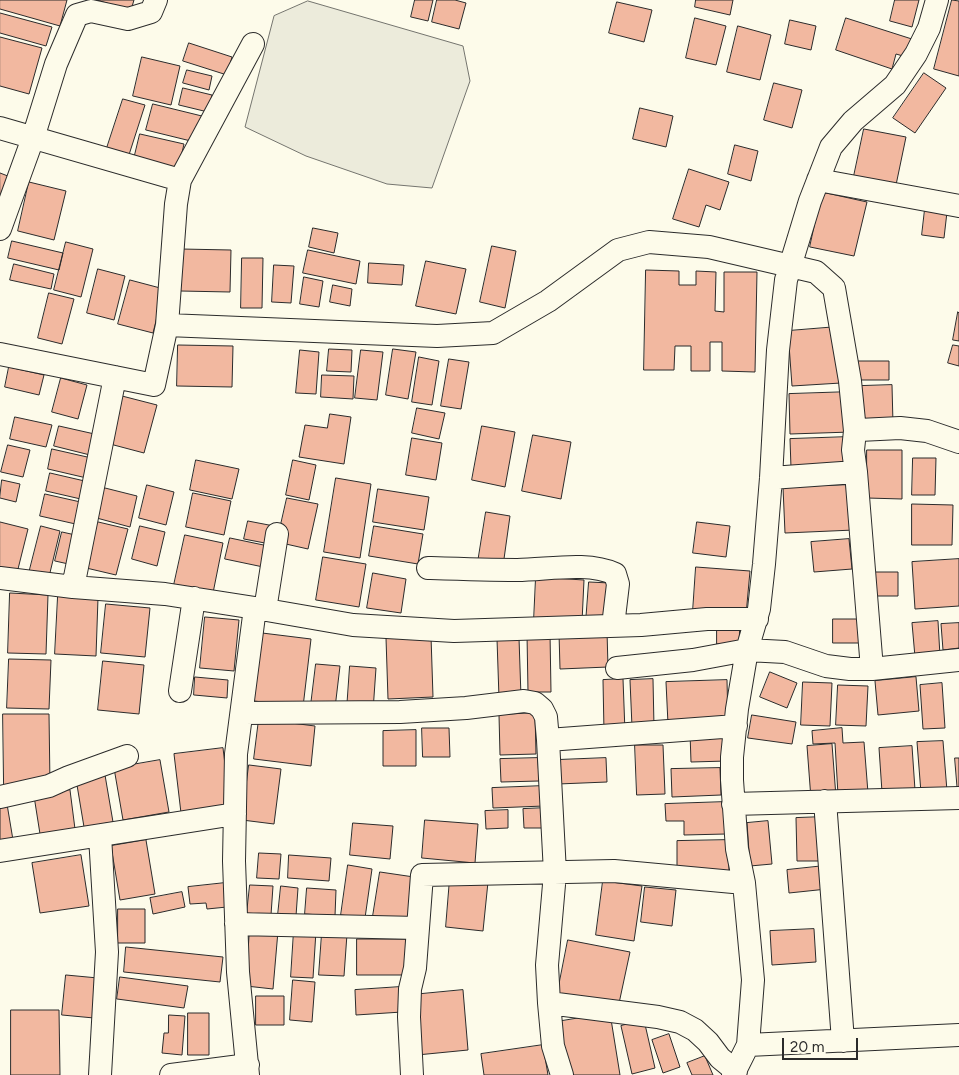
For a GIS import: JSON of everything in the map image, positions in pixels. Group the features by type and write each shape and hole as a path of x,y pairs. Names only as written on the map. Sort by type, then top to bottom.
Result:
{"street":[{"path":"0,229 33,138 56,64 77,15 91,11 128,20 151,12 156,0"},
{"path":"549,1003 658,1017 680,1022 695,1030 708,1042 734,1073 748,1045 753,980 744,883 737,849 732,780 737,709 747,650 756,619 764,564 778,350 786,280 810,200 831,147 853,121 895,85 916,54 929,28 937,0"},
{"path":"0,354 154,385 167,325 176,204 180,180 253,44"},
{"path":"0,128 180,180"},
{"path":"818,180 959,206"},
{"path":"167,325 437,336 493,333 548,301 618,250 649,242 709,247 816,272 834,288 849,373 855,431 853,450 872,669"},
{"path":"73,587 115,377"},
{"path":"855,431 909,429 927,431 959,442"},
{"path":"771,478 856,472"},
{"path":"171,1075 248,1070 238,972 236,924 234,861 236,754 260,609 277,534"},
{"path":"428,568 518,570 591,568 605,570 615,574 618,584 613,626"},
{"path":"0,578 73,587 165,594 352,625 454,631 642,625 707,619 756,619"},
{"path":"180,691 194,598"},
{"path":"617,668 693,660 747,650 785,652 826,666 872,669 959,660"},
{"path":"242,713 400,712 466,708 524,701 535,703 542,709 546,717 548,740 555,873 547,965 549,1003 553,1046 562,1075"},
{"path":"548,740 736,726"},
{"path":"0,797 49,786 127,756"},
{"path":"733,804 959,798"},
{"path":"825,801 843,1041"},
{"path":"0,851 235,814"},
{"path":"100,836 107,952 100,1075"},
{"path":"412,1075 409,1017 410,989 415,968 422,875 614,871 744,883"},
{"path":"236,924 418,928"},
{"path":"748,1045 959,1035"}],"shaded area":[{"path":"308,1 463,46 470,81 432,188 387,184 306,156 245,127 274,16"}],"building":[{"path":"0,0 67,0 60,26 0,9"},
{"path":"97,0 134,0 131,10"},
{"path":"415,0 433,0 428,21 411,17"},
{"path":"437,0 455,0 466,3 459,29 432,22"},
{"path":"696,0 733,0 730,15 695,7"},
{"path":"895,0 919,0 912,27 890,21"},
{"path":"952,0 959,1 959,76 934,69"},
{"path":"617,2 652,10 644,42 609,33"},
{"path":"0,13 52,27 46,46 0,33"},
{"path":"695,18 726,26 716,65 686,58"},
{"path":"846,18 915,40 910,58 896,54 892,69 836,50"},
{"path":"790,20 816,26 811,50 785,44"},
{"path":"738,26 771,35 760,80 727,72"},
{"path":"0,37 42,48 29,94 0,86"},
{"path":"189,43 232,57 227,75 183,61"},
{"path":"142,57 180,66 171,105 133,96"},
{"path":"187,70 212,76 209,90 183,83"},
{"path":"924,73 946,88 915,133 893,118"},
{"path":"774,83 802,90 792,128 764,120"},
{"path":"183,88 212,95 208,112 179,105"},
{"path":"123,99 145,105 127,161 105,154"},
{"path":"153,104 206,117 199,143 146,130"},
{"path":"640,108 673,116 666,147 633,139"},
{"path":"864,129 906,137 896,185 854,176"},
{"path":"140,134 184,144 178,170 134,159"},
{"path":"735,145 758,151 751,181 728,174"},
{"path":"689,169 729,182 720,210 706,205 699,227 673,219"},
{"path":"0,173 13,178 0,210"},
{"path":"29,182 66,191 54,240 18,231"},
{"path":"822,192 867,202 854,256 810,247"},
{"path":"925,209 947,212 944,238 922,235"},
{"path":"313,228 338,233 334,253 309,247"},
{"path":"12,241 63,253 59,270 8,258"},
{"path":"66,242 93,249 81,297 54,290"},
{"path":"492,246 516,251 505,308 480,302"},
{"path":"181,249 231,250 230,292 180,291"},
{"path":"308,250 360,261 356,284 303,273"},
{"path":"242,258 263,258 262,308 241,308"},
{"path":"426,261 466,269 456,314 416,306"},
{"path":"369,263 404,265 402,285 368,283"},
{"path":"14,264 54,274 51,289 10,280"},
{"path":"274,265 294,266 291,303 272,302"},
{"path":"98,269 125,276 114,320 87,313"},
{"path":"646,270 679,271 679,285 696,285 696,271 716,272 715,311 724,312 724,272 757,272 755,372 722,371 722,342 710,342 710,371 691,371 691,346 675,346 674,370 644,370"},
{"path":"304,277 323,281 319,307 300,304"},
{"path":"130,280 164,289 153,333 118,324"},
{"path":"333,285 352,289 350,306 330,302"},
{"path":"49,293 74,299 62,344 38,338"},
{"path":"959,313 959,341 953,340"},
{"path":"837,327 841,383 792,386 788,331"},
{"path":"178,345 233,346 232,387 177,386"},
{"path":"953,345 959,346 959,366 948,363"},
{"path":"329,349 352,350 351,372 327,371"},
{"path":"393,349 416,352 408,399 386,395"},
{"path":"300,350 319,352 316,394 296,393"},
{"path":"361,350 383,352 377,400 355,398"},
{"path":"419,357 439,361 432,405 412,402"},
{"path":"449,359 469,362 461,409 441,406"},
{"path":"856,361 889,361 889,380 856,380"},
{"path":"9,367 44,375 39,395 5,387"},
{"path":"322,375 354,376 353,399 321,397"},
{"path":"61,378 87,385 78,419 52,412"},
{"path":"892,385 893,424 862,425 861,386"},
{"path":"850,392 851,432 790,434 789,394"},
{"path":"122,396 157,405 144,453 110,444"},
{"path":"417,408 445,413 439,439 412,433"},
{"path":"330,414 351,417 344,464 299,457 305,425 327,428"},
{"path":"15,417 52,425 46,447 10,439"},
{"path":"59,426 99,435 94,456 54,446"},
{"path":"482,426 515,432 505,487 472,480"},
{"path":"533,435 571,442 561,499 522,491"},
{"path":"848,437 849,466 791,468 790,439"},
{"path":"412,438 442,443 436,480 406,475"},
{"path":"8,445 30,450 23,477 1,472"},
{"path":"52,449 96,459 91,479 48,469"},
{"path":"867,450 902,450 902,499 867,498"},
{"path":"913,458 936,458 935,495 912,495"},
{"path":"196,460 239,469 232,499 190,490"},
{"path":"293,460 316,465 309,500 286,495"},
{"path":"50,473 89,482 85,500 46,491"},
{"path":"336,478 371,484 360,558 324,552"},
{"path":"2,480 20,484 16,502 0,498"},
{"path":"147,485 174,492 166,525 139,518"},
{"path":"852,485 854,530 785,533 783,487"},
{"path":"101,487 137,496 130,527 93,517"},
{"path":"378,489 429,497 424,530 373,522"},
{"path":"193,493 231,501 224,535 186,527"},
{"path":"45,494 85,503 80,525 40,516"},
{"path":"287,498 318,504 308,549 277,542"},
{"path":"912,504 953,505 952,545 912,545"},
{"path":"486,512 510,516 503,566 478,562"},
{"path":"94,521 128,529 116,575 82,567"},
{"path":"248,521 274,526 270,544 244,539"},
{"path":"0,522 28,529 16,577 0,572"},
{"path":"697,522 730,526 726,557 693,553"},
{"path":"41,526 60,531 48,581 28,577"},
{"path":"140,526 165,532 157,566 132,559"},
{"path":"374,526 423,534 418,564 369,556"},
{"path":"62,532 80,536 73,565 55,561"},
{"path":"185,535 223,543 213,593 174,585"},
{"path":"230,538 273,547 268,568 225,559"},
{"path":"849,539 852,569 814,572 811,542"},
{"path":"323,557 366,564 359,607 316,600"},
{"path":"959,559 959,606 915,609 912,562"},
{"path":"696,567 750,571 746,615 693,611"},
{"path":"868,572 898,572 898,596 868,596"},
{"path":"373,573 406,579 401,613 367,608"},
{"path":"536,577 584,580 582,622 534,620"},
{"path":"589,582 610,583 607,623 586,622"},
{"path":"10,593 48,595 46,654 8,653"},
{"path":"58,596 98,598 96,656 55,654"},
{"path":"106,604 150,608 145,657 101,653"},
{"path":"205,617 239,620 234,671 200,668"},
{"path":"833,619 861,619 861,643 833,643"},
{"path":"717,621 740,622 739,644 717,644"},
{"path":"938,621 940,656 915,657 912,623"},
{"path":"959,623 959,648 943,650 941,624"},
{"path":"607,631 608,667 560,669 559,633"},
{"path":"262,633 311,639 303,707 254,701"},
{"path":"550,633 551,692 528,692 527,634"},
{"path":"431,636 433,697 388,699 386,638"},
{"path":"519,638 521,697 499,698 497,639"},
{"path":"9,659 51,660 49,709 7,708"},
{"path":"103,661 144,665 139,714 98,710"},
{"path":"316,664 340,666 335,708 311,705"},
{"path":"350,666 376,668 373,711 347,709"},
{"path":"770,672 797,683 787,708 760,697"},
{"path":"195,677 228,680 227,698 194,695"},
{"path":"916,677 919,711 878,715 875,681"},
{"path":"623,679 625,732 604,732 603,680"},
{"path":"653,679 654,727 632,727 630,680"},
{"path":"727,680 728,722 668,724 666,682"},
{"path":"803,682 832,683 830,726 801,725"},
{"path":"942,683 945,728 923,729 920,685"},
{"path":"838,685 868,686 866,726 836,725"},
{"path":"535,713 536,754 500,755 499,715"},
{"path":"3,714 49,714 50,785 4,786"},
{"path":"752,715 796,722 792,744 748,738"},
{"path":"259,719 315,726 311,766 254,759"},
{"path":"422,728 449,728 450,757 423,757"},
{"path":"842,728 843,743 864,742 868,793 838,795 835,743 813,744 812,731"},
{"path":"416,730 416,766 383,766 383,731"},
{"path":"726,732 727,761 691,762 690,733"},
{"path":"943,741 947,791 921,793 917,742"},
{"path":"832,744 836,797 811,799 807,746"},
{"path":"635,745 663,745 665,794 637,795"},
{"path":"912,746 915,790 882,792 879,748"},
{"path":"223,748 230,807 181,813 174,754"},
{"path":"538,758 539,781 501,782 500,759"},
{"path":"606,758 607,782 558,784 557,760"},
{"path":"955,758 959,758 959,794 958,794"},
{"path":"160,760 169,812 123,820 114,768"},
{"path":"249,765 281,769 274,824 242,820"},
{"path":"720,768 721,795 672,797 671,769"},
{"path":"105,775 113,822 84,827 76,779"},
{"path":"543,786 544,806 493,808 492,788"},
{"path":"70,790 75,829 40,834 34,796"},
{"path":"6,798 14,846 0,849 0,799"},
{"path":"725,802 726,834 684,835 684,821 666,821 665,804"},
{"path":"546,808 546,828 524,828 523,809"},
{"path":"508,810 508,828 486,829 485,811"},
{"path":"823,817 823,861 797,861 796,818"},
{"path":"425,820 478,824 475,863 422,858"},
{"path":"768,821 772,864 750,866 747,823"},
{"path":"353,823 393,826 390,859 350,855"},
{"path":"146,840 155,894 120,900 111,846"},
{"path":"729,840 729,871 677,872 677,841"},
{"path":"259,853 281,854 279,879 257,878"},
{"path":"81,855 89,906 40,913 32,863"},
{"path":"289,855 331,858 329,881 288,878"},
{"path":"348,865 372,869 365,918 341,915"},
{"path":"824,866 827,889 789,893 787,870"},
{"path":"380,872 414,877 408,921 373,916"},
{"path":"450,878 488,882 483,931 446,927"},
{"path":"603,881 642,886 634,941 596,935"},
{"path":"225,883 227,907 207,909 206,903 190,904 188,887"},
{"path":"250,885 273,886 271,915 247,913"},
{"path":"281,886 298,888 296,916 278,915"},
{"path":"645,887 676,890 672,926 641,922"},
{"path":"307,888 336,890 335,916 305,914"},
{"path":"182,892 185,907 153,914 150,898"},
{"path":"118,909 145,909 145,943 118,943"},
{"path":"250,928 278,931 273,989 246,986"},
{"path":"814,929 816,962 772,965 770,931"},
{"path":"294,930 316,931 313,978 291,977"},
{"path":"322,933 347,934 344,976 319,975"},
{"path":"357,939 412,939 412,975 357,975"},
{"path":"568,940 630,952 618,1008 557,996"},
{"path":"126,947 223,957 220,982 124,972"},
{"path":"66,975 98,978 94,1018 62,1015"},
{"path":"120,977 188,986 184,1008 117,999"},
{"path":"293,980 315,982 312,1022 290,1020"},
{"path":"400,987 402,1012 356,1015 355,990"},
{"path":"463,990 468,1050 417,1055 411,995"},
{"path":"256,996 284,996 284,1025 256,1025"},
{"path":"11,1010 59,1010 60,1075 11,1075"},
{"path":"188,1013 209,1013 209,1055 188,1055"},
{"path":"610,1013 620,1075 565,1075 556,1022"},
{"path":"169,1015 185,1016 182,1055 162,1053 164,1033 168,1033"},
{"path":"644,1020 655,1068 632,1074 621,1026"},
{"path":"669,1034 680,1067 663,1073 652,1040"},
{"path":"543,1045 548,1075 484,1075 481,1054"},
{"path":"705,1056 713,1075 692,1075 687,1063"}]}
